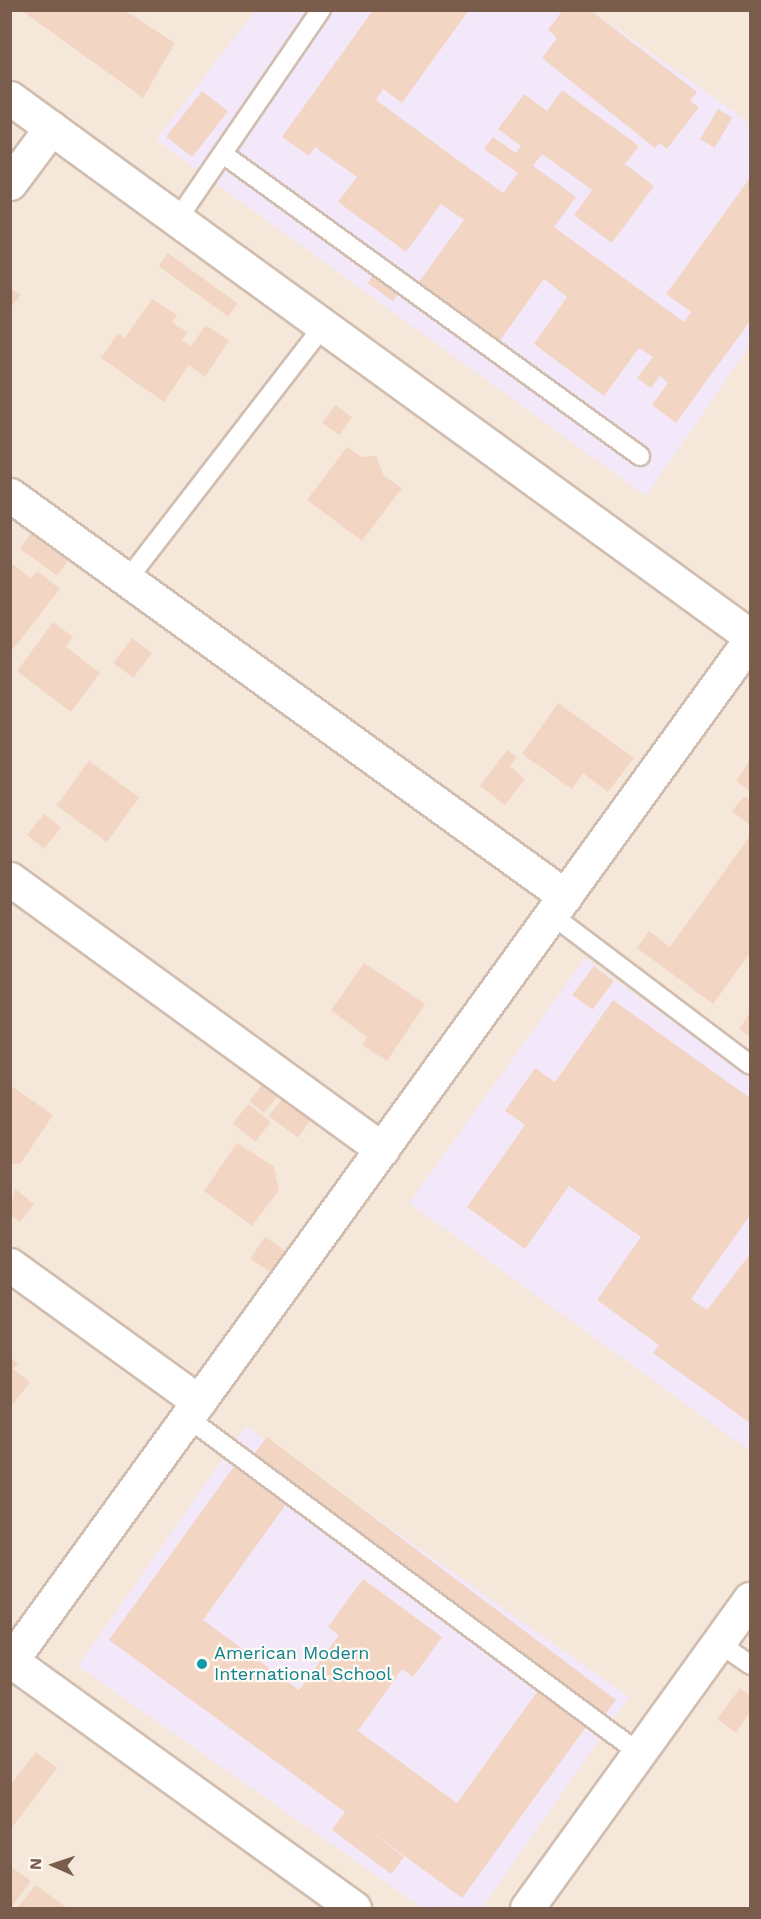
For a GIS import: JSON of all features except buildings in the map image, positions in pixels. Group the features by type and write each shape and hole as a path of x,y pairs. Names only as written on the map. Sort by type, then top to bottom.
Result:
{"street":[{"path":"10,98 750,636"},
{"path":"10,183 51,128"},
{"path":"10,495 128,580 559,906"},
{"path":"354,1908 11,1661 750,640"},
{"path":"10,879 382,1149"},
{"path":"10,1265 193,1410"},
{"path":"527,1908 750,1599"}],"lane":[{"path":"177,220 321,10"},
{"path":"223,154 640,456"},
{"path":"128,580 324,325"},
{"path":"559,906 750,1065"},
{"path":"193,1410 639,1753"},
{"path":"719,1642 750,1665"}],"shaded area":[{"path":"11,11 750,11 750,1908 11,1908"},
{"path":"255,11 592,11 750,123 750,345 646,496 156,140"},
{"path":"585,958 750,1077 750,1451 409,1203"},
{"path":"246,1426 629,1697 482,1908 422,1908 78,1666"}],"place":[{"name":"American Modern International School","path":"202,1664"}]}
